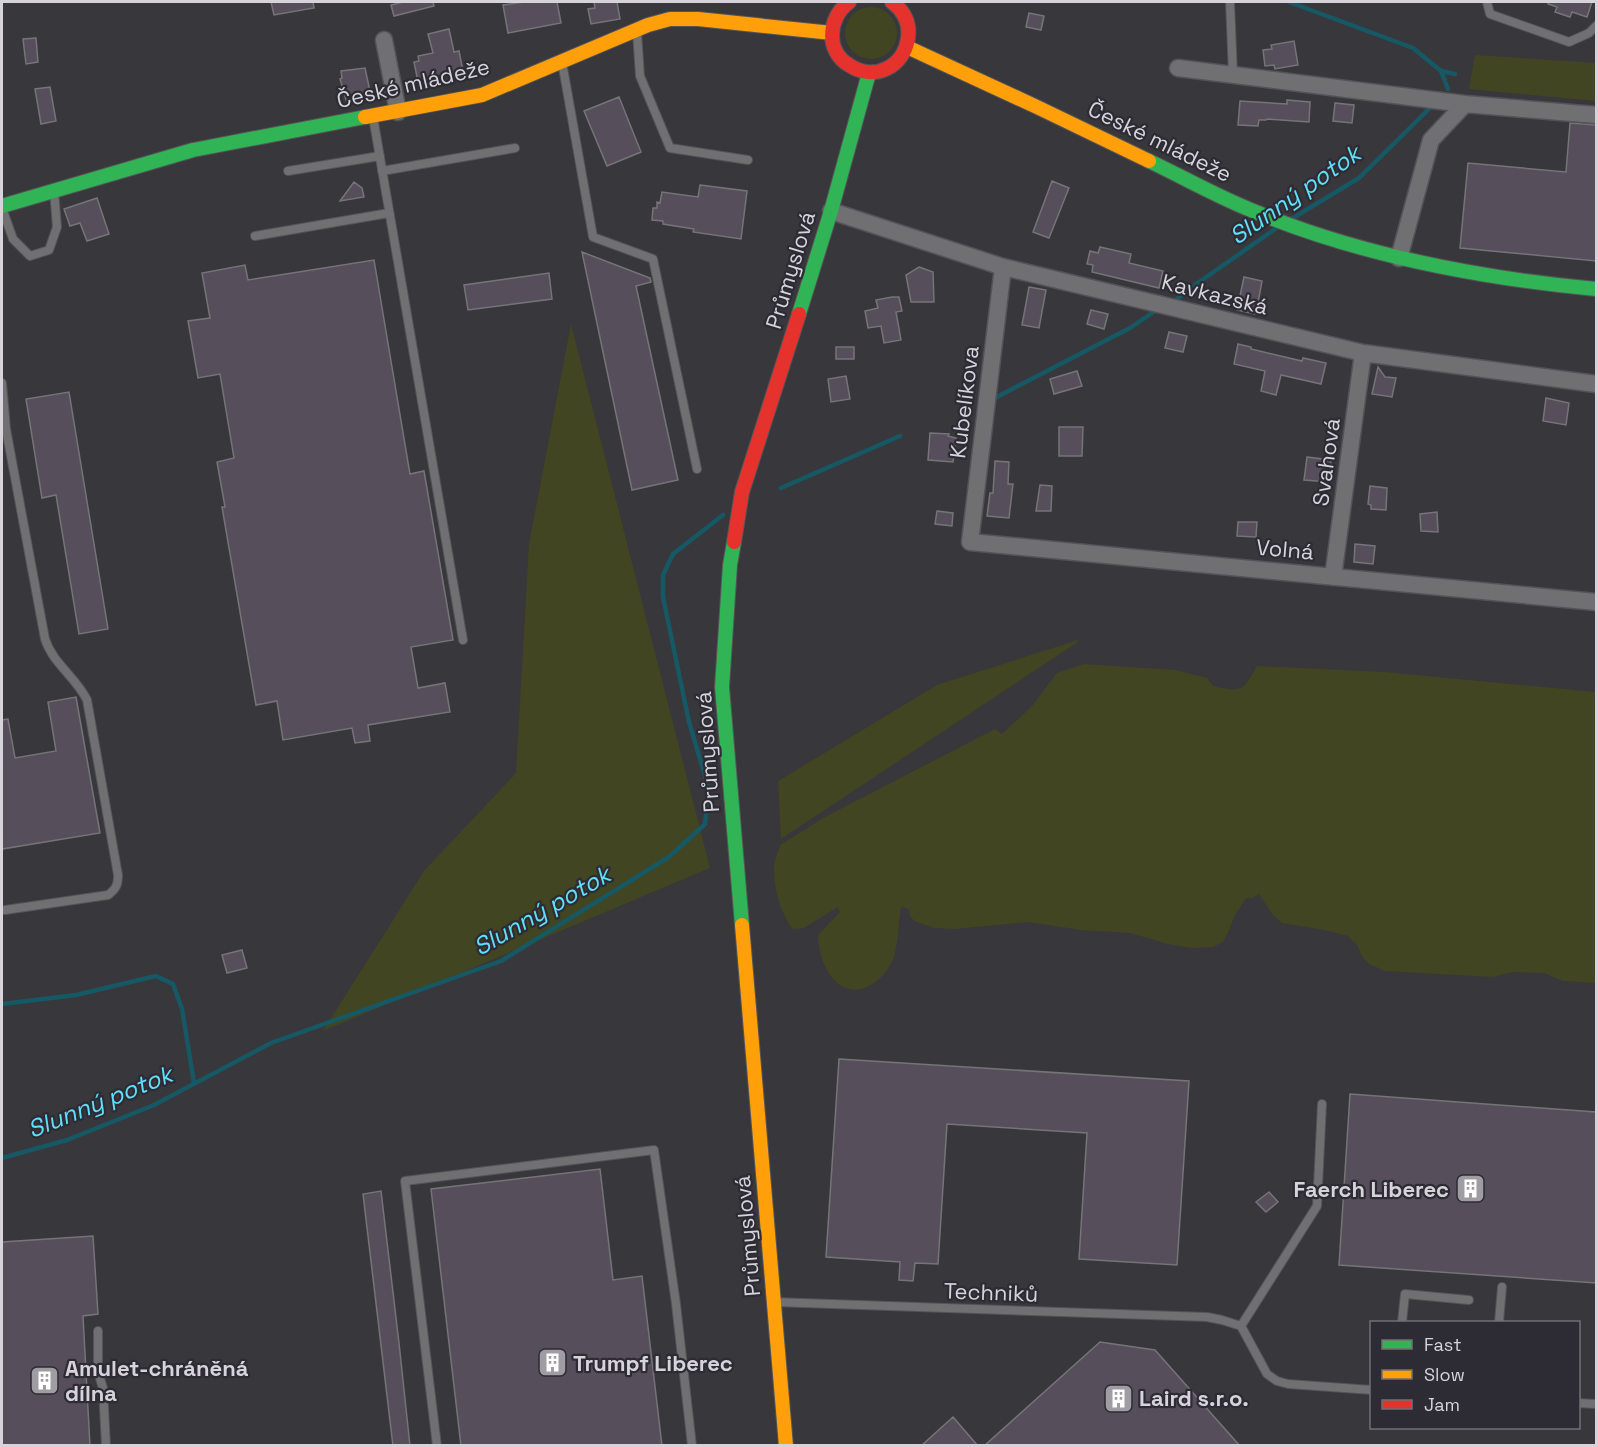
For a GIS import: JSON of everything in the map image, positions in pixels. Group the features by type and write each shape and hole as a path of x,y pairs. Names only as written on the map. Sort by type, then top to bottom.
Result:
{"street":[{"path":"849,2 835,18 831,33 833,45 840,58 852,68 869,73 880,72 895,65 907,48 910,38 909,27 905,15 892,2"},
{"name":"České mládeže","path":"2,206 193,150 482,95 637,30 670,19 698,19 831,33"},
{"path":"384,40 398,112"},
{"name":"České mládeže","path":"907,48 1037,106 1250,210 1307,231 1400,258 1476,274 1596,289"},
{"path":"1178,68 1465,104 1596,115"},
{"name":"Průmyslová","path":"786,1446 722,687 730,565 742,492 831,211 869,73"},
{"path":"1400,258 1431,140 1465,104"},
{"name":"Kavkazská","path":"831,211 1003,267 1363,353 1596,384"},
{"name":"Kubelíkova","path":"970,542 1003,267"},
{"name":"Svahová","path":"1333,576 1363,353"},
{"name":"Volná","path":"970,542 1596,602"}],"lane":[{"path":"1230,2 1233,75"},
{"path":"1487,2 1490,14 1569,42 1589,33 1596,26"},
{"path":"637,30 640,76 670,147 748,160"},
{"path":"562,62 593,237 653,259 697,469"},
{"path":"373,117 463,640"},
{"path":"382,171 515,148"},
{"path":"288,171 380,156"},
{"path":"2,206 13,239 30,256 49,250 57,227 54,191"},
{"path":"255,236 389,213"},
{"path":"2,382 6,429 45,639 54,658 82,689 87,700 118,875 118,885 108,895 5,910"},
{"path":"1322,1104 1317,1206 1241,1326 1267,1374 1277,1381 1288,1384 1370,1390"},
{"path":"437,1446 405,1181 654,1150 693,1446"},
{"path":"1499,1321 1502,1287"},
{"path":"1402,1321 1405,1294 1469,1300"},
{"name":"Techniků","path":"774,1302 1207,1317 1241,1326"},
{"path":"98,1331 98,1372 103,1388 106,1446"},
{"path":"1580,1403 1596,1404"}],"green space":[{"path":"871,7 881,9 889,15 895,23 897,33 895,43 889,51 881,57 871,59 861,57 853,51 847,43 845,33 847,23 853,15 861,9"},
{"path":"1475,55 1596,63 1596,101 1469,89"},
{"path":"571,324 710,868 323,1031 424,871 516,773 529,544"},
{"path":"1078,640 781,839 778,781 937,685"},
{"path":"1084,664 1175,670 1207,678 1213,686 1230,689 1241,688 1245,685 1257,666 1384,672 1596,692 1596,983 1563,981 1544,973 1512,972 1493,977 1385,971 1369,964 1357,945 1348,936 1282,923 1273,915 1259,894 1253,898 1246,898 1235,915 1223,942 1213,947 1192,948 1130,933 1081,930 1028,922 955,929 934,928 914,921 909,909 901,907 896,949 886,971 874,983 862,989 841,986 833,979 822,958 818,935 840,912 838,907 804,928 792,929 784,915 775,885 774,866 780,845 825,817 995,729 1002,734 1032,706 1057,673"}],"building":[{"path":"271,2 313,2 314,8 274,15"},
{"path":"403,2 433,2 434,6 394,16 391,5"},
{"path":"524,2 557,2 561,23 508,33 503,5"},
{"path":"594,2 617,2 620,19 591,24 588,9 595,8"},
{"path":"1548,2 1592,2 1587,17 1572,12 1570,17 1555,12 1557,7"},
{"path":"1029,13 1044,16 1041,30 1026,27"},
{"path":"449,29 454,52 459,51 463,71 418,82 414,62 419,61 418,56 433,53 428,34"},
{"path":"36,38 38,62 26,64 23,39"},
{"path":"1294,41 1298,65 1275,69 1274,65 1265,66 1263,50 1272,49 1271,45"},
{"path":"365,68 371,96 346,100 340,79 342,78 341,71"},
{"path":"50,87 56,121 41,124 35,89"},
{"path":"619,97 641,152 607,166 584,111"},
{"path":"1287,100 1310,102 1309,122 1267,119 1259,120 1258,126 1238,125 1240,101 1287,104"},
{"path":"1335,103 1354,105 1352,123 1333,121"},
{"path":"1570,123 1596,125 1596,261 1460,248 1468,163 1566,172"},
{"path":"1052,181 1069,188 1049,238 1033,232"},
{"path":"354,182 362,188 364,197 340,201"},
{"path":"700,185 747,191 741,239 693,232 694,229 652,220 653,208 657,208 657,202 660,203 662,192 698,197"},
{"path":"97,198 109,234 87,241 80,223 70,226 64,209"},
{"path":"1100,247 1131,254 1129,263 1163,271 1159,288 1092,272 1093,265 1087,264 1090,251 1098,253"},
{"path":"582,252 650,278 651,282 636,286 678,480 632,490"},
{"path":"374,260 410,474 424,471 453,640 411,647 418,688 445,683 450,712 368,725 370,741 355,743 352,728 283,740 277,701 256,705 222,507 225,507 217,462 234,458 220,374 198,378 188,321 210,318 202,273 245,265 248,280"},
{"path":"919,267 933,272 934,302 911,302 906,275"},
{"path":"549,273 552,299 468,310 464,285"},
{"path":"1244,277 1262,281 1256,314 1237,310"},
{"path":"1029,287 1046,290 1039,328 1022,325"},
{"path":"899,297 902,311 896,312 901,340 884,343 881,326 868,328 865,311 878,308 876,300"},
{"path":"1091,310 1108,314 1104,329 1087,324"},
{"path":"1169,332 1187,336 1183,352 1165,348"},
{"path":"1238,344 1302,361 1303,358 1326,363 1321,384 1281,375 1276,395 1261,391 1265,371 1234,364"},
{"path":"836,347 854,347 854,359 836,359"},
{"path":"1378,367 1385,377 1396,378 1392,397 1372,394"},
{"path":"1077,371 1082,386 1054,394 1050,379"},
{"path":"846,376 850,399 831,402 828,379"},
{"path":"69,392 108,629 79,634 56,495 42,498 26,399"},
{"path":"1546,398 1569,403 1566,425 1543,421"},
{"path":"1059,427 1083,427 1082,456 1059,456"},
{"path":"930,433 949,434 948,436 956,438 953,462 928,460"},
{"path":"1307,457 1331,460 1329,482 1304,480"},
{"path":"995,461 1009,462 1008,484 1013,484 1009,518 987,516 990,493 993,493"},
{"path":"1040,485 1052,486 1051,511 1036,511"},
{"path":"1370,486 1387,488 1386,510 1371,509 1371,505 1368,504"},
{"path":"937,511 953,513 952,526 935,524"},
{"path":"1437,512 1438,532 1421,531 1420,514"},
{"path":"1238,522 1257,522 1256,537 1237,536"},
{"path":"1355,544 1375,546 1373,564 1354,562"},
{"path":"76,697 100,833 2,849 2,720 8,719 15,758 56,751 48,702"},
{"path":"242,950 247,968 227,973 222,955"},
{"path":"839,1059 1189,1081 1177,1265 1079,1259 1087,1133 947,1124 938,1264 915,1263 913,1281 899,1280 900,1262 826,1257"},
{"name":"Faerch Liberec","path":"1350,1094 1596,1112 1596,1283 1339,1265"},
{"name":"Trumpf Liberec","path":"600,1169 613,1280 642,1276 662,1446 461,1446 431,1189"},
{"path":"381,1191 410,1446 393,1446 363,1194"},
{"path":"1269,1192 1278,1202 1266,1212 1256,1202"},
{"name":"Amulet-chráněná dílna","path":"93,1236 98,1314 83,1316 90,1446 2,1446 2,1242"},
{"name":"Laird s.r.o.","path":"1100,1342 1155,1350 1240,1446 984,1446"},
{"path":"953,1417 978,1446 921,1446"}],"waterway":[{"path":"1289,2 1413,48 1441,71"},
{"name":"Slunný potok","path":"1448,89 1441,71 1455,74"},
{"name":"Slunný potok","path":"1293,218 1359,178 1430,108"},
{"name":"Slunný potok","path":"1173,302 1278,227"},
{"name":"Slunný potok","path":"993,399 1130,328 1155,311"},
{"name":"Slunný potok","path":"781,488 900,436"},
{"name":"Slunný potok","path":"2,1158 67,1140 154,1105 271,1043 501,961 669,857 705,824 709,789 689,722 663,597 663,575 673,554 723,515"},
{"path":"2,1004 76,995 156,976 173,984 182,1009 194,1083"}],"traffic: fast":[{"path":"799,314 831,211 869,73"},
{"path":"2,206 193,150 365,117"},
{"path":"1149,161 1238,205 1335,240 1420,263 1508,278 1596,289"},
{"path":"734,542 730,565 722,687 742,925"}],"traffic: slow":[{"path":"365,117 482,95 648,25 670,19 698,19 832,33"},
{"path":"907,47 1149,161"},
{"path":"742,925 786,1446"}],"traffic: jam":[{"path":"849,2 842,8 833,25 833,43 841,59 859,70 868,72 878,72 894,64 901,57 905,48 908,38 907,22 903,13 892,2"},
{"path":"734,542 742,492 799,314"}],"place":[{"name":"Faerch Liberec","path":"1470,1189"},
{"name":"Trumpf Liberec","path":"552,1363"},
{"name":"Amulet-chráněná dílna","path":"44,1381"},
{"name":"Laird s.r.o.","path":"1118,1398"}]}
